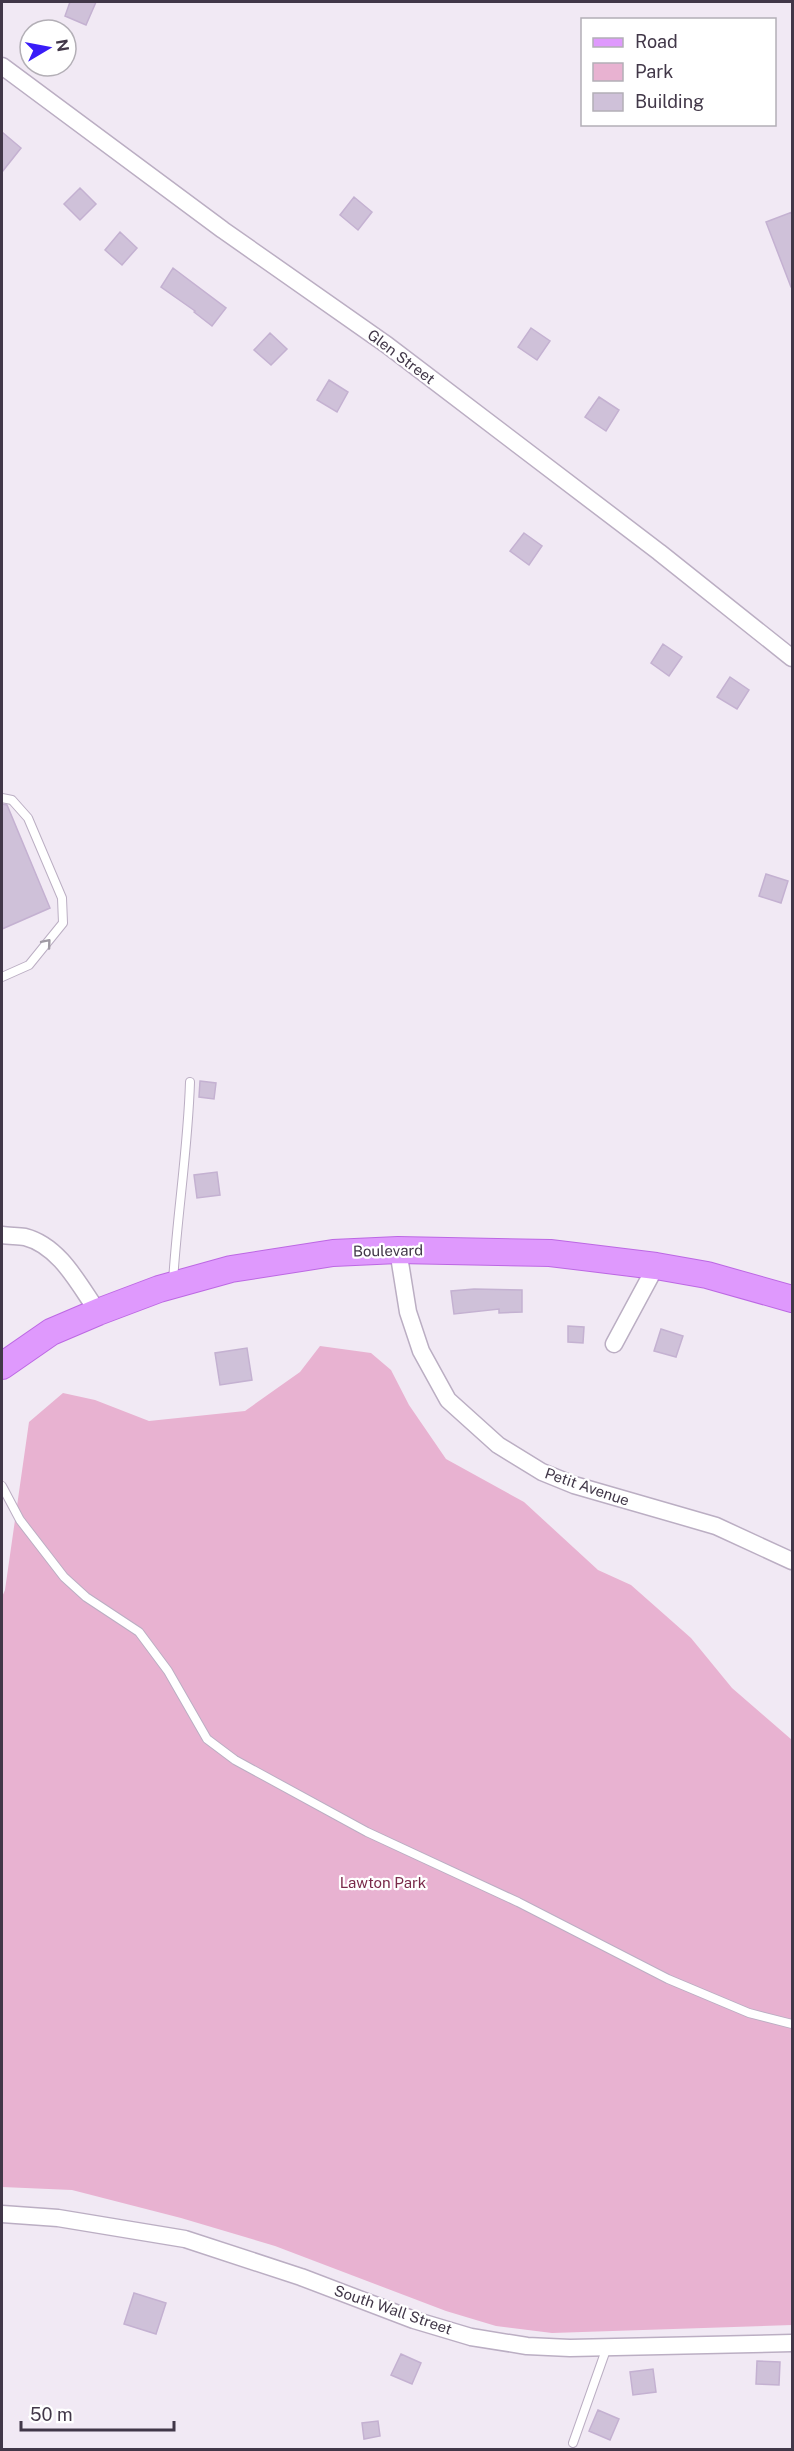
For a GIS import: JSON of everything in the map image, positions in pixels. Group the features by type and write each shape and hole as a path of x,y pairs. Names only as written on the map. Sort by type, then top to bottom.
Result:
{"main road":[{"name":"Boulevard","path":"2,1366 51,1332 173,1285 231,1269 333,1253 399,1250 550,1253 656,1266 707,1275 792,1299"}],"street":[{"name":"Glen Street","path":"2,66 222,230 387,345 659,552 792,658"},
{"path":"2,1235 26,1238 40,1243 61,1260 98,1312"},
{"name":"Petit Avenue","path":"399,1250 408,1312 421,1351 448,1400 498,1445 542,1472 574,1485 716,1526 792,1561"},
{"path":"614,1344 656,1266"},
{"name":"South Wall Street","path":"2,2214 58,2218 185,2239 301,2277 414,2320 471,2337 527,2346 608,2347 792,2343"}],"lane":[{"path":"2,798 12,800 28,818 62,898 63,923 28,965 2,977"},
{"path":"173,1285 176,1226 189,1120 190,1082"},
{"path":"2,1486 20,1520 64,1577 86,1597 139,1632 168,1671 207,1739 235,1760 367,1833 518,1902 668,1979 749,2013 792,2024"},
{"path":"573,2443 608,2347"}],"green space":[{"name":"Lawton Park","path":"320,1346 371,1353 391,1370 409,1405 446,1459 524,1502 598,1570 631,1585 691,1638 732,1688 792,1740 792,2325 552,2333 496,2326 446,2311 275,2246 181,2218 72,2190 2,2187 2,1597 5,1590 29,1422 63,1393 95,1400 149,1421 245,1411 300,1372"}],"building":[{"path":"70,2 96,2 86,25 78,22 78,18 65,16"},
{"path":"2,132 21,148 2,172"},
{"path":"80,188 96,204 80,220 64,204"},
{"path":"354,197 372,212 358,230 340,215"},
{"path":"792,212 792,287 791,287 766,222"},
{"path":"120,232 137,248 122,265 105,250"},
{"path":"173,268 226,308 212,326 161,287"},
{"path":"531,328 550,341 537,360 518,347"},
{"path":"270,333 287,349 271,365 254,350"},
{"path":"329,380 348,392 337,412 317,400"},
{"path":"599,397 619,410 606,431 585,417"},
{"path":"524,533 542,546 529,565 510,551"},
{"path":"663,644 682,657 669,676 651,663"},
{"path":"730,677 749,690 737,709 717,697"},
{"path":"2,804 7,805 50,908 2,929"},
{"path":"766,874 788,881 781,903 759,896"},
{"path":"200,1081 216,1083 214,1099 199,1097"},
{"path":"217,1172 220,1195 197,1198 194,1175"},
{"path":"522,1290 522,1312 499,1313 499,1309 454,1314 451,1291"},
{"path":"568,1326 584,1327 583,1343 568,1342"},
{"path":"661,1329 683,1336 676,1357 654,1351"},
{"path":"247,1348 252,1380 220,1385 215,1353"},
{"path":"134,2293 166,2303 156,2334 124,2324"},
{"path":"401,2354 421,2363 412,2384 391,2375"},
{"path":"757,2361 780,2362 779,2385 756,2384"},
{"path":"653,2369 656,2392 633,2395 630,2372"},
{"path":"598,2410 619,2419 610,2440 589,2431"},
{"path":"378,2421 380,2436 364,2439 362,2423"}]}
